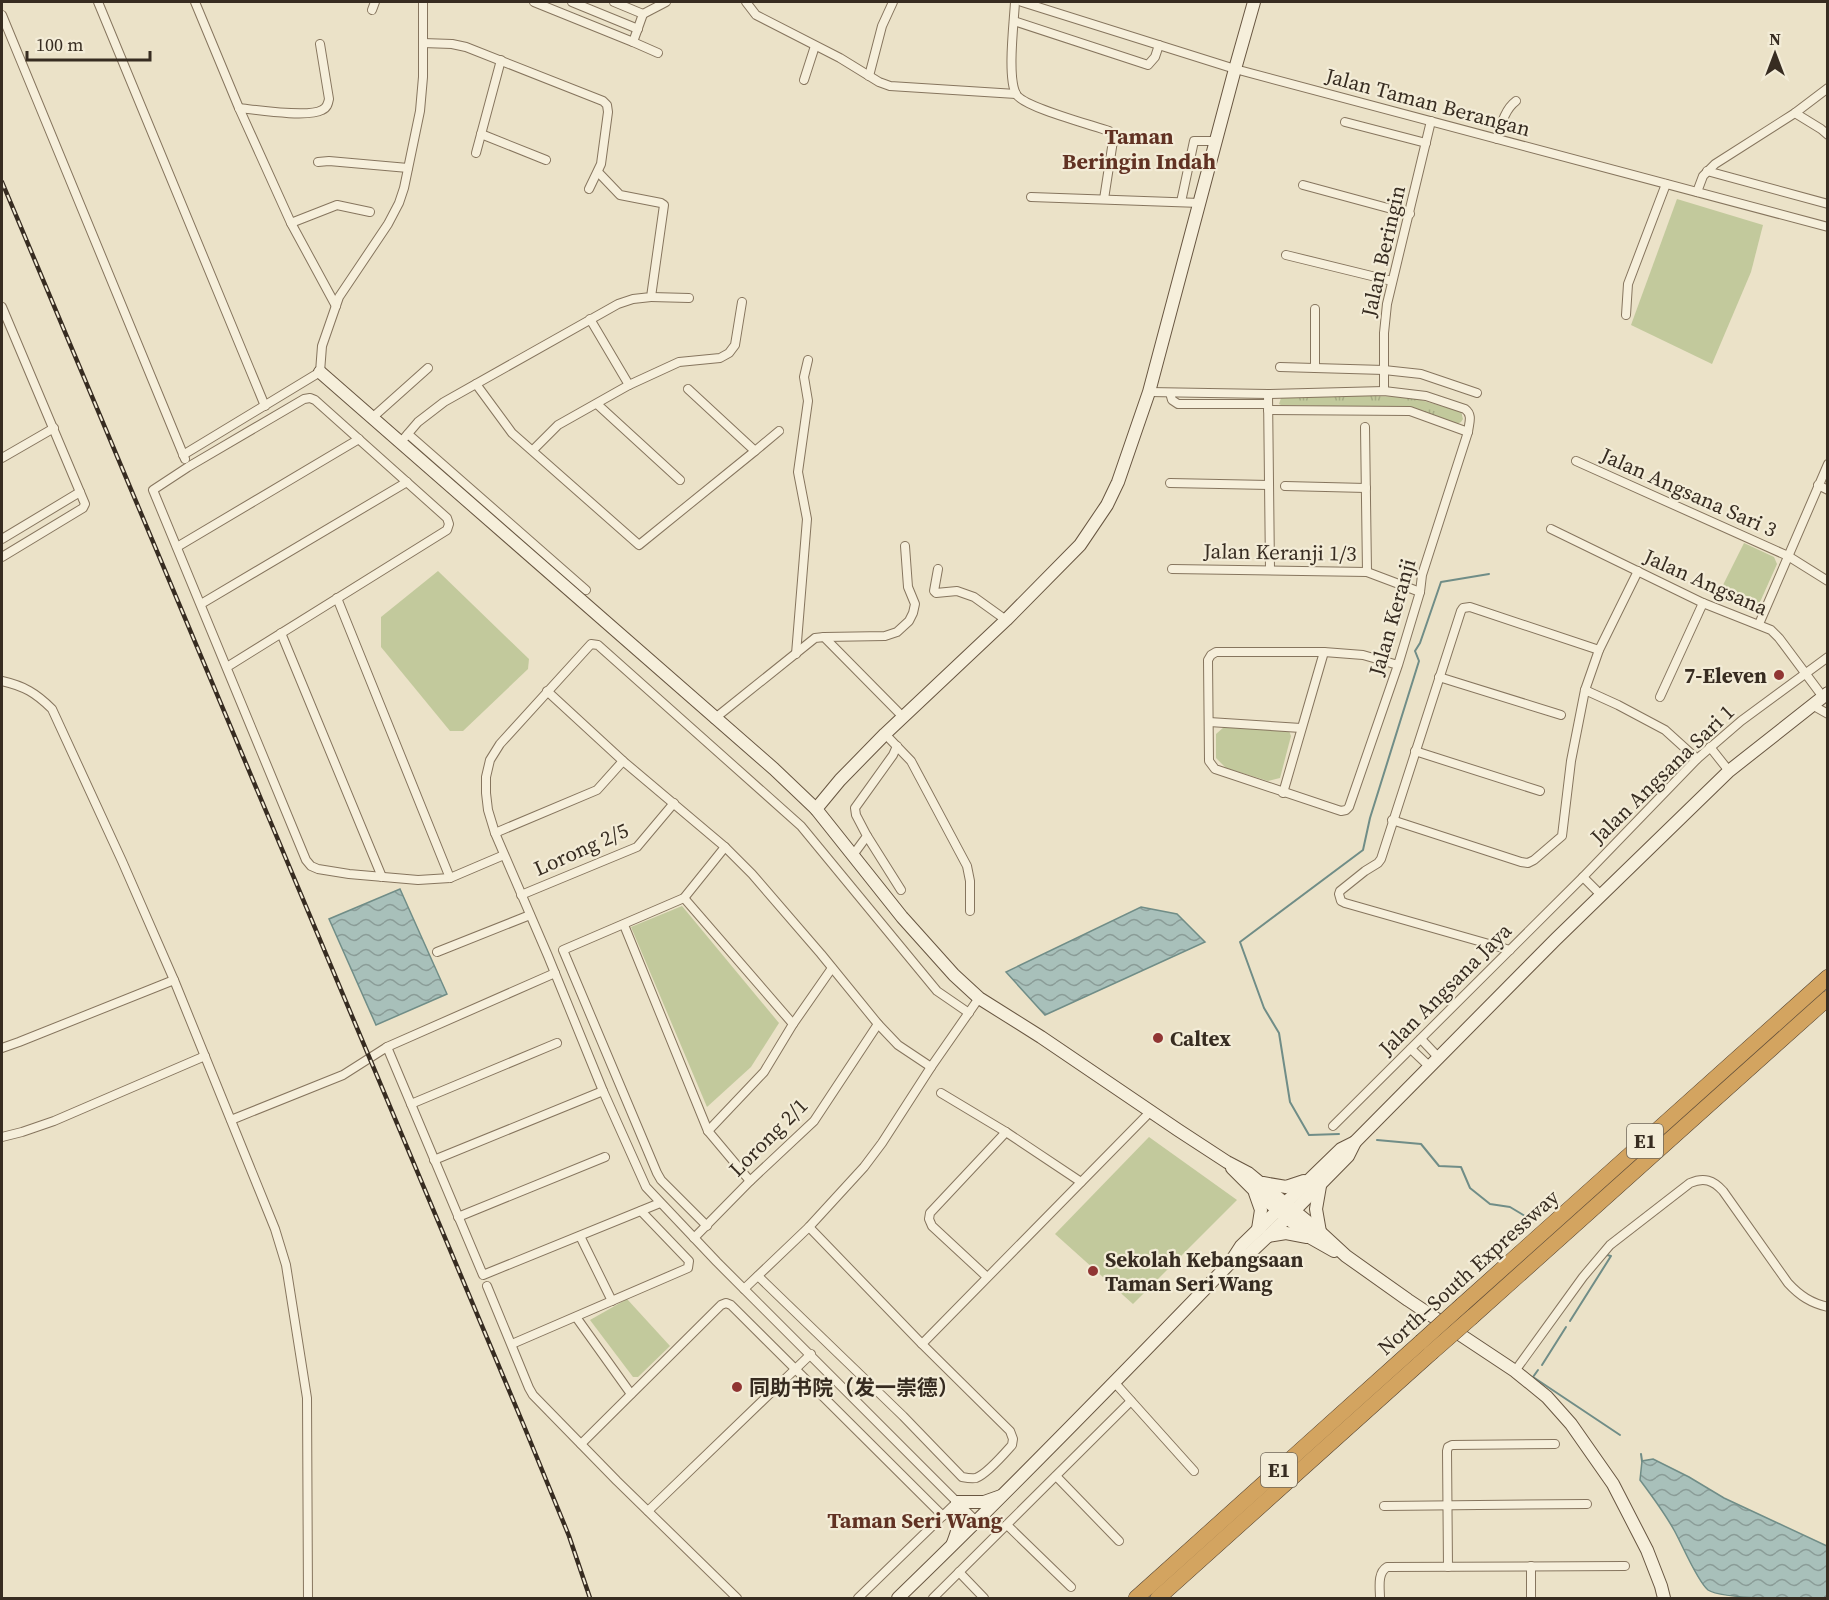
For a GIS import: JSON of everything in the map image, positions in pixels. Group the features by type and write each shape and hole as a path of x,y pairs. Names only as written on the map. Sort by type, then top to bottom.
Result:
{"highway":[{"name":"North–South Expressway","path":"1467,1311 1827,977"},
{"name":"North–South Expressway","path":"1136,1599 1827,998"},
{"name":"North–South Expressway","path":"1158,1599 1426,1347"}],"street":[{"path":"98,2 265,406"},
{"path":"195,2 239,108 291,223 336,306"},
{"path":"320,372 322,346 336,306 399,203 420,111 423,77 423,2"},
{"path":"534,2 658,53"},
{"path":"572,2 638,29"},
{"path":"614,2 643,14"},
{"path":"633,42 643,14 666,2"},
{"path":"869,76 882,26 893,2"},
{"path":"1015,2 1011,76 1016,94 1027,104 1109,130 1113,135 1113,141 1104,199"},
{"name":"Jalan Taman Berangan","path":"1022,2 1234,69 1827,227"},
{"path":"816,809 840,780 885,734 1006,620 1080,545 1103,512 1118,482 1149,392 1234,69 1254,2"},
{"path":"749,3 756,15 890,86 1016,94"},
{"path":"2,15 188,467"},
{"path":"1014,21 1148,65 1155,57 1159,45"},
{"path":"423,43 466,47 603,101 607,105 608,112 603,156 598,172 588,189"},
{"path":"239,108 309,114 325,109 329,99 320,44"},
{"path":"804,80 815,46"},
{"path":"476,153 501,60"},
{"path":"1697,192 1703,176 1715,164 1795,113 1827,88"},
{"path":"1497,139 1503,118 1516,101"},
{"path":"1795,113 1827,135"},
{"name":"Jalan Beringin","path":"1384,391 1385,317 1431,120"},
{"path":"1345,122 1426,143"},
{"path":"481,134 546,160"},
{"path":"1181,202 1194,141 1216,141"},
{"path":"318,162 408,168"},
{"path":"1707,171 1827,204"},
{"path":"598,172 620,195 664,205 651,297"},
{"path":"1626,315 1628,284 1666,184"},
{"path":"1303,185 1410,214"},
{"path":"1030,197 1200,203"},
{"path":"291,223 338,206 370,212"},
{"path":"1286,255 1392,281"},
{"path":"404,438 430,411 625,301 651,297 689,298"},
{"path":"532,450 558,425 629,385 679,362 720,358 729,353 735,345 742,302"},
{"path":"2,307 85,504 84,507 2,557"},
{"path":"1315,368 1316,309"},
{"path":"590,319 629,385"},
{"path":"796,654 807,519 798,472 808,401 804,377 808,360"},
{"path":"1281,367 1384,370 1421,374 1477,393"},
{"path":"372,418 428,368"},
{"path":"183,455 320,372"},
{"path":"320,372 372,418 404,438 586,590"},
{"path":"476,384 512,433 639,545 779,431"},
{"path":"688,389 755,451"},
{"path":"1149,392 1268,394 1384,391"},
{"name":"Jalan Keranji","path":"1282,793 1341,811 1349,807 1398,665 1420,592 1422,575 1468,432 1470,414 1465,409 1426,396 1384,391"},
{"path":"1170,393 1172,400 1178,404 1410,411 1468,432"},
{"path":"1268,394 1269,570"},
{"path":"227,667 447,531 449,524 447,518 310,398 304,399 153,490 306,860 318,869 382,878 418,879 450,878 504,855"},
{"path":"597,404 680,480"},
{"path":"2,458 54,428"},
{"path":"1365,428 1367,572"},
{"path":"404,438 816,809 902,917 954,975 979,998 1227,1162 1316,1235 1515,1371 1547,1397 1571,1424 1613,1484 1647,1550 1664,1599"},
{"path":"177,547 359,439"},
{"name":"Jalan Angsana Sari 3","path":"1576,461 1788,556 1827,581"},
{"path":"1759,624 1827,464"},
{"path":"201,604 407,482"},
{"path":"1170,483 1269,485"},
{"path":"1818,485 1827,490"},
{"path":"1285,486 1366,488"},
{"path":"2,539 80,492"},
{"name":"Jalan Angsana","path":"1551,529 1703,603 1771,630 1825,695"},
{"path":"714,719 815,638 885,636 897,632 909,621 915,604 908,587 905,546"},
{"path":"938,569 934,591 936,593 957,591 974,597 1006,620"},
{"name":"Jalan Keranji 1/3","path":"1172,569 1367,572 1420,592"},
{"path":"1392,820 1528,863 1562,836 1571,761 1585,690 1599,650 1638,571"},
{"path":"337,598 450,878"},
{"path":"1660,698 1703,603"},
{"path":"1510,950 1345,903 1340,898 1340,891 1378,863 1383,853 1439,677 1461,612 1466,607 1599,650"},
{"path":"281,633 382,878"},
{"path":"824,637 904,718"},
{"path":"969,1013 937,991 801,826 598,645 591,645 547,691 500,744 490,760 486,777 486,793 495,833 603,1091 646,1187 744,1289 977,1522"},
{"path":"1324,652 1282,793 1215,769 1209,761 1208,660 1216,652 1324,652 1363,655 1398,665"},
{"name":"Jalan Angsana Sari 1","path":"1583,878 1710,747 1827,657"},
{"path":"1439,677 1561,715"},
{"path":"2,681 18,684 38,695 51,709 122,861 174,980 275,1229 286,1265 307,1398 308,1599"},
{"path":"1585,690 1665,730 1697,759"},
{"path":"547,691 623,761 725,847 752,874 878,1024 898,1045 931,1066"},
{"path":"898,1599 1115,1383 1230,1263 1241,1246 1262,1233 1316,1181 1348,1156 1355,1142 1601,895 1729,771 1825,695"},
{"path":"1812,705 1827,714"},
{"path":"1209,722 1302,728"},
{"path":"885,734 910,761 967,866 970,881 970,911"},
{"path":"897,746 855,808 856,815 867,836 901,890"},
{"path":"1710,747 1729,771"},
{"path":"1415,751 1540,791"},
{"path":"495,833 597,790 623,761"},
{"name":"Lorong 2/5","path":"521,895 637,847 674,803"},
{"path":"853,855 867,836"},
{"path":"707,1226 661,1180 657,1173 563,950 684,898 725,847"},
{"path":"1583,878 1601,895"},
{"name":"Jalan Angsana Jaya","path":"1333,1126 1583,878"},
{"path":"684,898 793,1024"},
{"path":"437,952 530,915"},
{"path":"624,925 708,1131 750,1181"},
{"path":"708,1131 760,1077 832,968"},
{"path":"231,1120 343,1075 387,1047 555,973"},
{"path":"2,1048 174,980"},
{"path":"744,1289 808,1227 870,1159 979,998"},
{"name":"Lorong 2/1","path":"694,1238 814,1121 878,1024"},
{"path":"1421,1039 1439,1058"},
{"path":"411,1104 556,1043"},
{"path":"387,1047 483,1275 660,1203"},
{"path":"1411,1049 1430,1067"},
{"path":"2,1137 54,1121 205,1056"},
{"path":"434,1160 603,1091"},
{"path":"941,1093 1006,1132 1081,1182"},
{"path":"922,1344 1150,1112"},
{"path":"987,1277 932,1226 929,1219 930,1213 1006,1132"},
{"path":"458,1217 605,1157"},
{"path":"1515,1371 1583,1277 1610,1245 1697,1180 1712,1182 1723,1191 1795,1292 1814,1303 1827,1307"},
{"path":"1256,1186 1286,1187 1316,1181"},
{"path":"1316,1181 1316,1235"},
{"path":"1256,1186 1261,1210 1262,1233"},
{"path":"512,1344 688,1268 689,1261 640,1211"},
{"path":"758,1276 903,1416 962,1477 970,1479 979,1477 1012,1445 1013,1438 1010,1431 808,1227"},
{"path":"1262,1233 1316,1235"},
{"path":"580,1236 612,1301"},
{"path":"487,1286 528,1389 736,1599"},
{"path":"581,1444 721,1305 726,1303 731,1305 943,1516"},
{"path":"576,1317 631,1394"},
{"path":"648,1511 811,1354"},
{"path":"1115,1383 1194,1471"},
{"path":"933,1599 1131,1401"},
{"path":"1448,1567 1448,1447 1452,1445 1555,1444"},
{"path":"1056,1476 1119,1541"},
{"path":"858,1599 957,1502 984,1502 1002,1496"},
{"path":"952,1546 960,1526 957,1502"},
{"path":"1384,1506 1587,1504"},
{"path":"1007,1525 1071,1587"},
{"path":"1531,1566 1531,1599"},
{"path":"1380,1599 1380,1576 1382,1570 1387,1567 1625,1566"},
{"path":"959,1572 984,1599"}],"green space":[{"path":"1677,199 1763,225 1751,272 1712,364 1631,325"},
{"path":"1335,395 1411,397 1461,412 1463,419 1457,424 1409,408 1279,404 1281,398"},
{"path":"1744,543 1774,557 1777,564 1756,611 1718,595"},
{"path":"438,571 529,659 528,669 463,731 450,731 381,647 381,617"},
{"path":"1224,727 1288,728 1291,736 1280,778 1268,781 1226,768 1216,758 1216,734"},
{"path":"682,906 779,1023 751,1067 707,1107 631,927"},
{"path":"1149,1137 1237,1200 1133,1304 1055,1234"},
{"path":"627,1299 670,1346 638,1377 633,1377 590,1320"}],"water":[{"path":"400,889 447,994 376,1025 329,919"},
{"path":"1141,907 1177,914 1205,942 1045,1015 1006,972"},
{"path":"1653,1459 1724,1498 1827,1546 1827,1598 1784,1599 1730,1596 1708,1590 1666,1517 1640,1480 1642,1461"}],"waterway":[{"path":"1339,1134 1309,1135 1290,1102 1279,1033 1264,1008 1240,942 1363,850 1370,818 1419,661 1415,651 1420,643 1441,582 1489,574"},
{"path":"1377,1140 1421,1144 1439,1166 1461,1167 1470,1188 1490,1204 1510,1207 1525,1216"},
{"path":"1570,1321 1611,1256 1607,1255"},
{"path":"1542,1365 1566,1327"},
{"path":"1538,1370 1533,1377 1620,1435"},
{"path":"1641,1454 1642,1461"}],"railway":[{"path":"2,182 524,1426 569,1536 590,1598"}],"place":[{"name":"7-Eleven","path":"1779,675"},
{"name":"Caltex","path":"1158,1038"},
{"name":"Sekolah Kebangsaan Taman Seri Wang","path":"1093,1271"},
{"name":"同助书院（发一崇德）","path":"737,1387"}],"district":[{"name":"Taman Beringin Indah","path":"1139,148"},
{"name":"Taman Seri Wang","path":"915,1520"}]}
